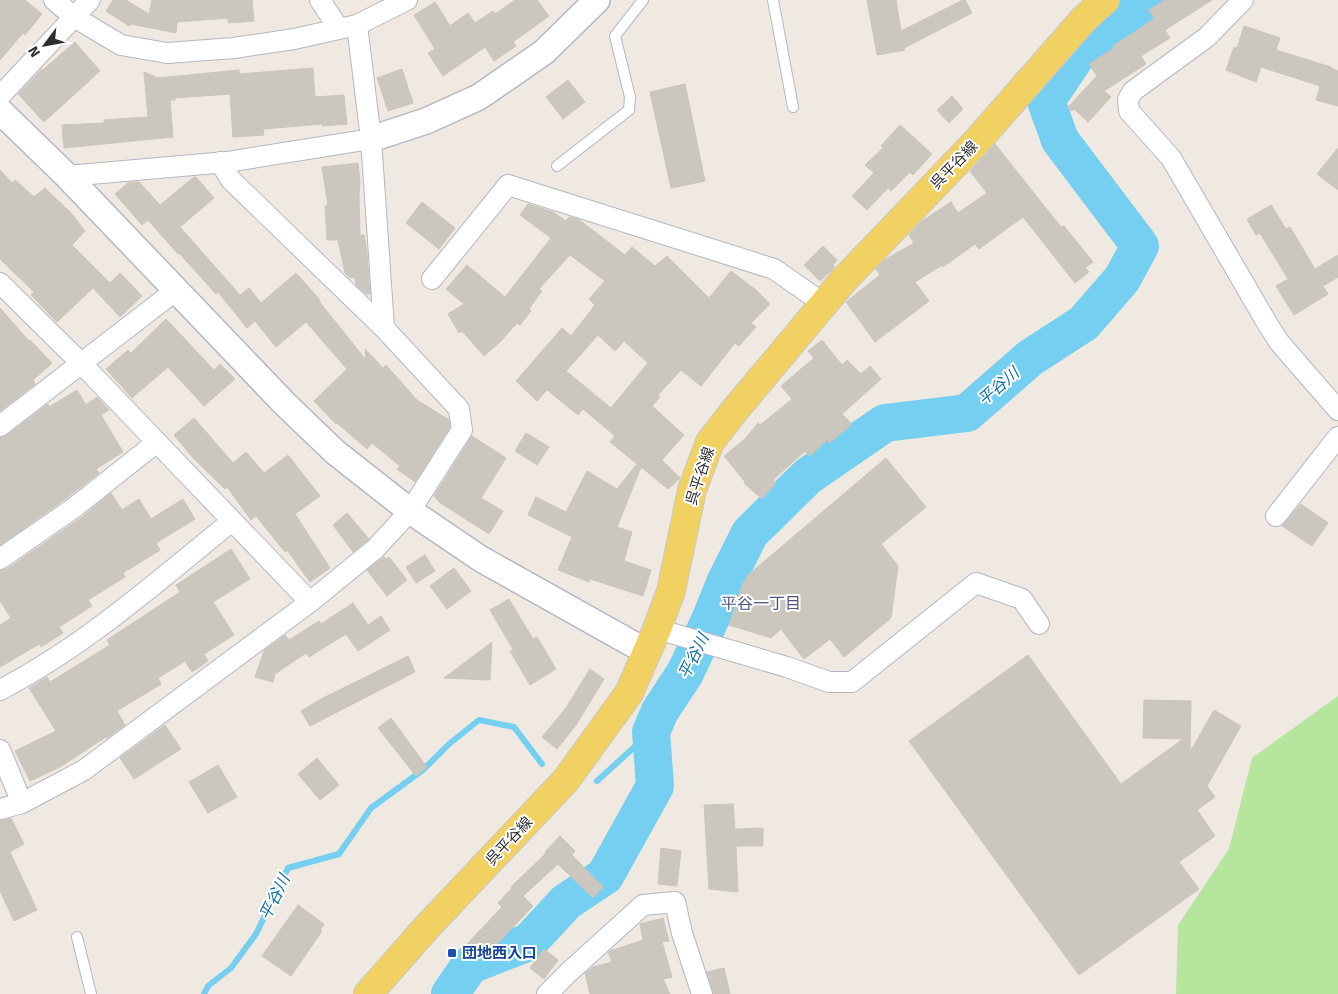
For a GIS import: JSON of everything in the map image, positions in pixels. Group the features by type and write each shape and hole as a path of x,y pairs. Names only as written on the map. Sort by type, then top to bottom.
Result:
{"main road":[{"name":"呉平谷線","path":"368,994 427,927 566,780 629,693 671,591 692,490 710,442 843,281 978,140 1084,19 1105,0"}],"street":[{"path":"54,0 74,17 121,45 166,53 234,48 294,39 348,27 407,0"},
{"path":"0,96 90,0"},
{"path":"320,0 348,27 372,139 384,328"},
{"path":"67,176 220,162 372,139 426,121 479,97 544,52 597,0"},
{"path":"1243,0 1207,37 1133,90 1128,99 1129,111 1171,158 1279,342 1338,410"},
{"path":"0,111 67,176 284,403 335,452 410,511 481,559 652,640 687,638 787,667 829,682 852,682 976,583 1022,599 1039,624"},
{"path":"0,809 22,803 84,770 310,602 375,549 410,511 462,430 460,409 384,328 231,180 220,162"},
{"path":"432,279 508,185 774,269 824,304"},
{"path":"0,283 81,363 310,602"},
{"path":"0,426 176,291"},
{"path":"1276,516 1338,437"},
{"path":"0,559 75,507 156,442"},
{"path":"0,690 36,671 122,610 232,521"},
{"path":"0,750 22,803"},
{"path":"547,994 643,905 675,902 682,933 702,994"}],"lane":[{"path":"557,166 629,110 630,97 615,36 643,0"},
{"path":"773,0 793,106"},
{"path":"77,937 91,994"}],"green space":[{"path":"1338,696 1338,994 1176,994 1178,925 1229,849 1252,758"}],"building":[{"path":"0,0 25,0 42,14 25,35 23,33 0,60"},
{"path":"113,0 126,0 149,14 152,0 252,0 254,21 228,23 228,18 177,22 176,33 131,24 129,26 106,11"},
{"path":"515,0 537,0 549,16 513,42 516,46 494,61 485,47 443,76 428,53 435,49 414,15 435,2 450,26 468,13 475,23 493,11 495,14"},
{"path":"867,0 896,0 901,31 963,0 965,0 972,13 904,48 905,50 877,55"},
{"path":"1165,0 1212,0 1165,30 1170,38 1141,56 1146,64 1104,91 1111,97 1088,122 1074,109 1071,111 1068,107 1097,76 1089,64 1154,19 1149,10"},
{"path":"1244,26 1280,38 1276,50 1331,67 1338,71 1338,106 1316,100 1320,86 1261,67 1256,82 1226,70 1234,47 1237,48"},
{"path":"75,42 100,71 44,122 18,94 42,69"},
{"path":"313,68 315,97 344,95 347,124 263,129 264,135 233,137 230,94 175,98 175,100 170,100 173,137 64,148 62,125 104,123 104,120 148,117 144,72 158,78 239,70 239,74"},
{"path":"402,69 413,103 388,111 377,78"},
{"path":"568,80 585,102 563,119 546,97"},
{"path":"685,84 705,181 671,188 650,92"},
{"path":"952,96 963,109 949,123 937,110"},
{"path":"900,125 932,154 913,175 910,172 891,191 888,188 867,210 852,196 874,173 865,165 883,148 881,146"},
{"path":"995,144 1061,227 1064,226 1093,262 1085,268 1089,272 1075,283 1023,217 979,249 975,244 943,267 942,265 915,282 929,301 875,342 846,302 880,275 876,269 884,260 914,243 909,235 922,221 951,202 958,213 987,193 970,171"},
{"path":"1338,148 1338,190 1317,174"},
{"path":"358,163 360,235 364,235 370,294 366,294 356,285 355,277 350,278 345,273 338,240 327,240 325,206 328,206 322,167"},
{"path":"0,170 12,183 15,180 34,197 45,188 72,214 85,231 72,245 110,283 120,273 142,296 120,317 93,288 57,322 31,295 34,292 0,259"},
{"path":"194,177 214,198 180,227 240,295 249,288 261,303 296,273 320,300 318,300 366,360 365,349 383,368 386,365 417,400 449,420 450,427 415,482 397,469 400,466 372,443 367,449 336,424 314,401 347,369 306,322 276,347 255,321 247,328 218,292 216,294 148,220 142,225 115,194 128,183 139,182 160,205"},
{"path":"422,202 455,228 439,249 406,223"},
{"path":"528,204 553,212 566,221 569,217 578,219 625,255 632,247 655,266 667,256 709,298 731,271 756,290 770,304 751,323 756,327 739,346 735,343 701,386 681,370 658,395 660,397 652,406 684,435 662,460 680,478 668,489 641,467 617,527 632,532 624,561 651,570 643,596 590,579 589,582 558,570 572,537 528,515 536,497 566,512 587,471 617,489 637,464 610,442 615,436 583,409 578,415 547,390 537,401 516,381 562,328 571,336 595,305 589,299 605,281 570,255 539,289 542,291 529,309 531,311 520,325 517,323 484,356 462,331 459,333 448,314 464,304 446,289 467,265 505,297 551,238 520,215","holes":["598,335 615,351 624,341 648,363 611,408 566,371"]},
{"path":"1271,205 1286,229 1290,227 1315,269 1338,255 1338,277 1323,286 1328,294 1294,315 1276,286 1288,279 1260,233 1256,235 1247,219"},
{"path":"823,246 837,260 833,265 835,267 820,281 804,265"},
{"path":"0,308 29,341 52,363 33,380 35,384 0,411"},
{"path":"166,319 214,370 220,364 235,379 204,406 168,367 132,398 106,369 128,350 131,353"},
{"path":"822,340 842,365 847,360 861,374 870,366 881,379 842,414 852,424 830,443 827,440 810,456 805,451 773,480 776,483 762,499 744,483 724,456 745,439 758,423 760,425 792,399 781,386 814,358 808,351"},
{"path":"77,390 86,405 97,397 109,410 101,415 123,452 96,469 99,473 68,497 0,545 0,438 7,435 48,404 49,407"},
{"path":"194,418 233,463 246,452 264,473 288,455 320,496 295,514 330,568 310,582 287,550 285,552 256,516 251,520 227,487 225,489 193,458 174,435"},
{"path":"526,433 549,447 537,465 515,451"},
{"path":"472,436 506,458 481,498 503,511 489,534 439,502 434,496"},
{"path":"886,458 926,507 881,544 898,566 891,618 844,657 830,639 804,659 781,629 771,638 729,625 742,585 748,575"},
{"path":"111,493 122,510 139,499 151,519 183,499 195,519 156,543 160,550 123,573 125,577 88,600 92,606 59,627 63,633 41,647 39,644 0,667 0,625 11,618 0,601 0,571 7,569 82,517"},
{"path":"1301,504 1328,523 1312,546 1282,526"},
{"path":"347,513 369,539 353,552 333,525"},
{"path":"231,549 250,579 213,602 234,635 204,654 208,661 192,672 185,661 158,678 161,684 117,711 125,725 107,738 60,767 30,781 15,751 56,731 29,688 47,677 50,682 110,645 107,640 180,592 176,585"},
{"path":"425,555 435,571 416,583 406,567"},
{"path":"384,557 386,559 389,557 407,580 387,596 367,570"},
{"path":"454,568 471,591 447,609 430,586"},
{"path":"509,599 533,639 537,637 556,669 530,685 510,651 514,651 490,610"},
{"path":"353,603 368,625 381,616 390,630 358,651 346,634 309,657 306,653 275,674 273,682 255,677 264,651 285,635 289,640 319,621 321,624"},
{"path":"492,642 490,680 444,678"},
{"path":"1028,655 1121,784 1183,739 1143,738 1144,700 1191,701 1190,752 1214,710 1241,726 1207,786 1215,797 1197,810 1215,836 1179,862 1199,889 1079,975 909,741"},
{"path":"408,656 415,672 310,726 301,711 321,699"},
{"path":"590,669 604,679 576,725 557,749 542,737 566,708"},
{"path":"391,718 427,767 416,776 378,728"},
{"path":"165,725 181,749 134,779 120,758"},
{"path":"317,758 339,785 320,800 298,774"},
{"path":"218,765 237,797 208,813 189,782"},
{"path":"733,804 735,829 763,828 763,846 736,846 738,892 709,889 704,805"},
{"path":"11,818 24,844 10,852 37,910 14,921 0,891 0,821"},
{"path":"560,836 575,851 572,855 603,887 593,898 558,864 523,896 533,906 483,959 467,944 502,907 498,903 511,887 546,853"},
{"path":"661,848 681,851 677,886 658,884"},
{"path":"298,905 324,924 320,930 322,931 291,976 262,956"},
{"path":"663,918 669,941 662,942 672,977 663,979 670,994 590,994 585,973 593,967 612,962 608,952 643,940 640,924"},
{"path":"544,949 558,960 544,979 530,968"},
{"path":"724,968 730,994 714,994 707,972"}],"waterway":[{"name":"平谷川","path":"450,994 470,965 529,942 566,902 605,876 655,786 651,732 660,711 685,673 725,583 750,533 808,476 885,423 967,413 1030,358 1084,323 1122,279 1140,246 1060,140 1046,101 1079,52 1118,27 1147,0"},
{"name":"平谷川","path":"204,994 208,986 231,968 256,934 288,868 339,854 371,808 423,770 449,744 479,720 514,727 542,764"},
{"name":"平谷川","path":"597,781 651,732"}],"place":[{"name":"団地西入口","path":"452,953"}],"district":[{"name":"平谷一丁目","path":"761,603"}]}
